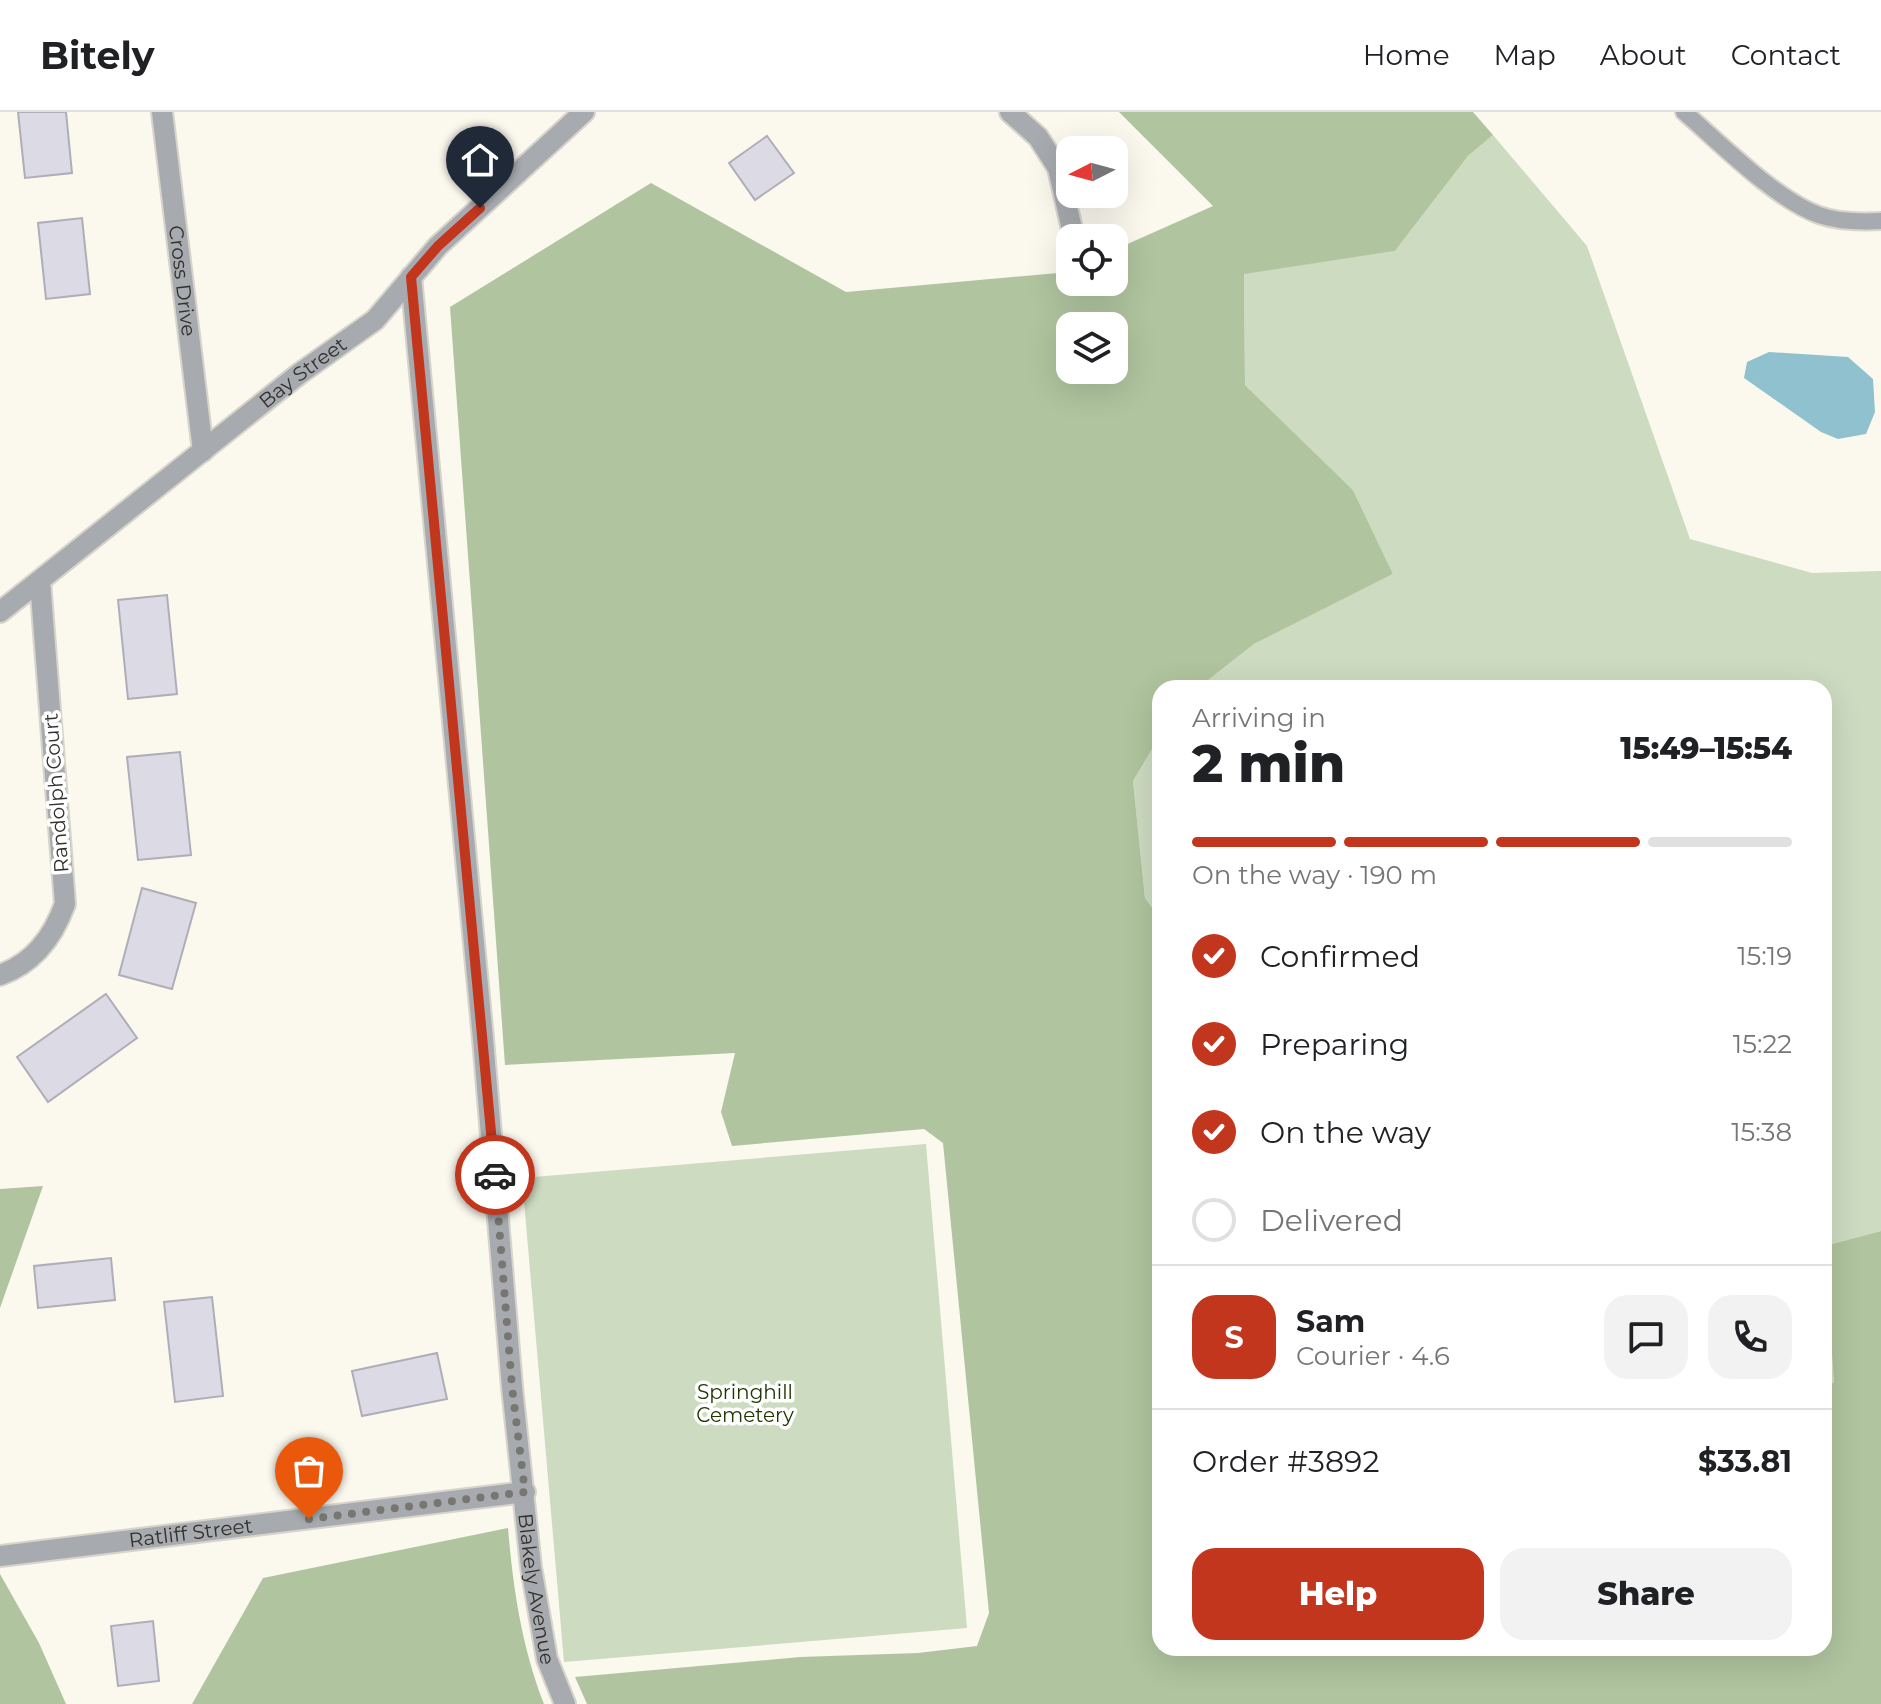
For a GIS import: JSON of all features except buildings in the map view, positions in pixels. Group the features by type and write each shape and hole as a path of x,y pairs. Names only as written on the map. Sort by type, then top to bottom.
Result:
{"street":[{"name":"Cross Drive","path":"162,112 203,451"},
{"name":"Bay Street","path":"0,612 299,374 375,320 438,246 584,112"},
{"path":"1010,112 1038,137 1058,168 1071,224"},
{"name":"Blakely Avenue","path":"411,277 531,1567 547,1659 565,1704"},
{"name":"Randolph Court","path":"0,975 26,962 49,939 65,904 40,581"},
{"name":"Ratliff Street","path":"0,1556 525,1492"}],"lane":[{"path":"1684,112 1792,203 1821,216 1859,222 1881,221"}],"green space":[{"path":"1119,112 1473,112 1493,135 1468,156 1395,251 1244,274 1245,385 1353,490 1393,574 1254,644 1208,680 1152,680 1152,749 1133,781 1145,898 1152,907 1152,1656 1832,1656 1832,1244 1881,1231 1881,1704 587,1704 575,1677 800,1657 918,1653 977,1646 989,1613 943,1143 924,1129 732,1146 721,1112 735,1053 505,1065 450,307 651,183 846,292 1056,273 1056,296 1128,296 1128,244 1213,206"},
{"path":"1493,135 1587,246 1690,539 1812,573 1881,571 1881,1231 1832,1244 1832,680 1208,680 1254,644 1393,574 1353,490 1245,385 1244,273 1395,251 1468,156"},
{"path":"1152,749 1152,907 1145,898 1133,781"},
{"name":"Springhill Cemetery","path":"926,1144 967,1628 564,1662 522,1178"},
{"path":"43,1186 0,1308 0,1189"},
{"path":"508,1528 520,1618 544,1704 192,1704 263,1578"},
{"path":"0,1574 39,1643 66,1704 0,1704"}],"water":[{"path":"1769,352 1848,357 1873,379 1875,412 1866,434 1838,439 1821,432 1744,378 1747,362"}],"way so far":[{"path":"309,1519 525,1492 512,1387 495,1175"}],"route":[{"path":"480,208 438,246 411,277 495,1175"}]}
